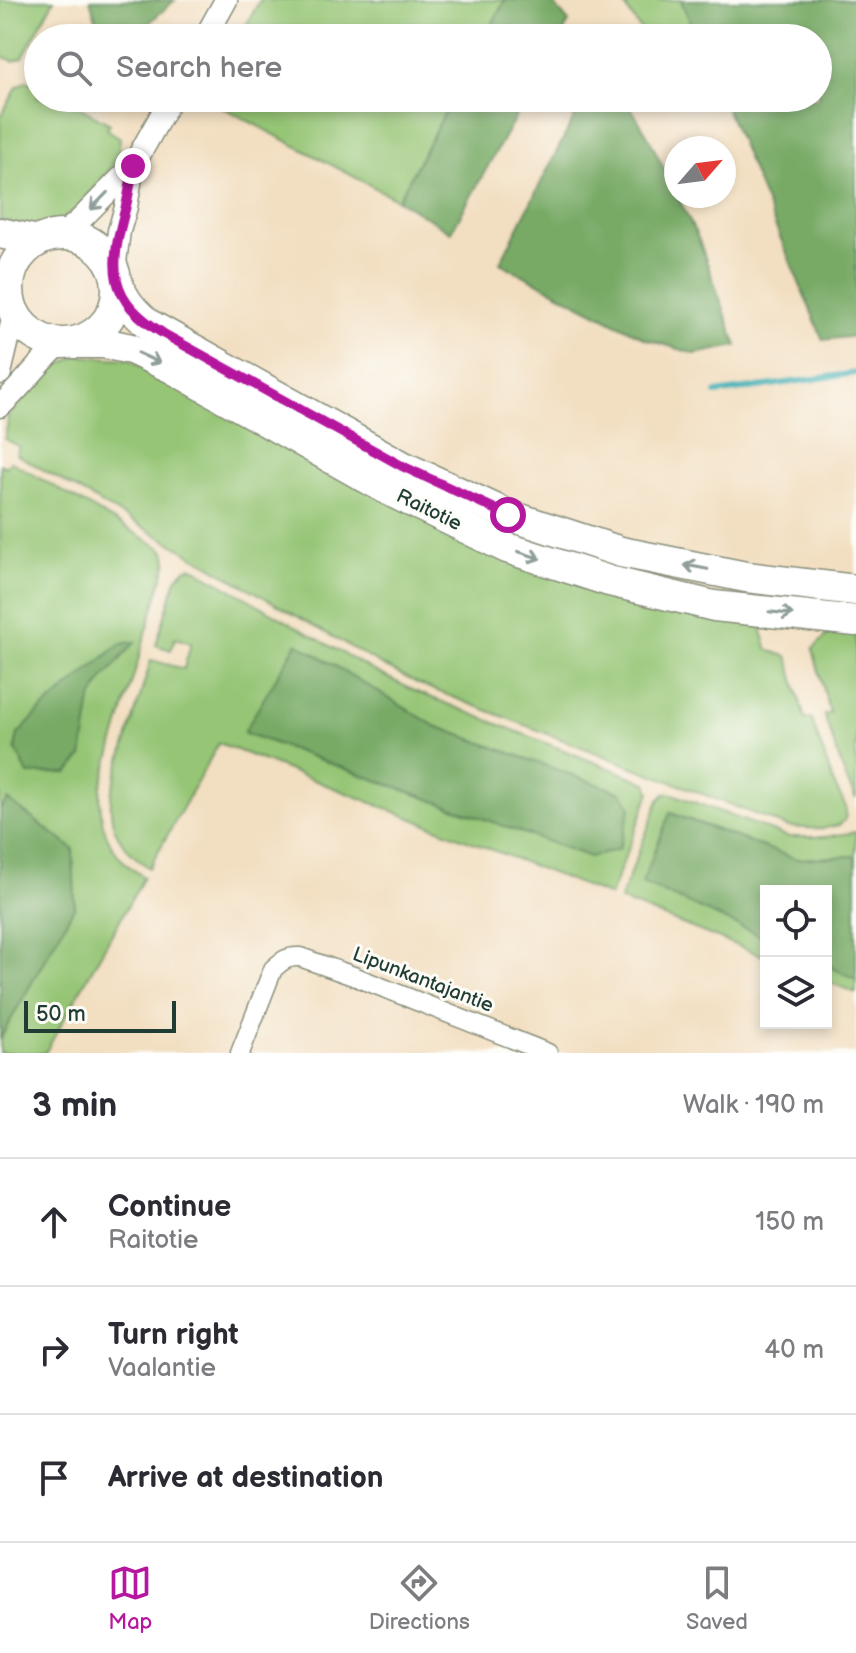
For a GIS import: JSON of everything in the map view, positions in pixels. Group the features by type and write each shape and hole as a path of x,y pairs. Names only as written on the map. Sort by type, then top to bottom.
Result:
{"main road":[{"path":"0,233 50,238 76,236 99,248 108,258 116,276 114,308 99,331 87,338 67,343 46,341 33,335 23,326 8,295 10,277 20,256 28,247 50,238"},
{"name":"Raitotie","path":"116,276 129,307 156,329 402,466 508,515 621,552 746,577 856,590"},
{"name":"Raitotie","path":"67,343 103,343 131,349 172,368 390,491 507,548 609,581 714,606 856,621"}],"street":[{"path":"213,24 226,0"},
{"path":"50,238 79,221 133,166 163,112"},
{"path":"116,276 119,231 133,166"},
{"path":"0,373 8,295"},
{"path":"0,406 15,393 43,358 67,343"},
{"name":"Lipunkantajantie","path":"240,1053 273,969 290,956 356,977 548,1053"}],"green space":[{"path":"0,0 54,0 41,24 24,24 23,57 14,61 0,56"},
{"path":"90,0 175,0 148,24 97,23"},
{"path":"260,0 505,0 492,24 247,24"},
{"path":"505,0 550,0 569,22 568,24 492,24"},
{"path":"621,0 681,0 691,24 637,24"},
{"path":"681,0 856,0 856,336 823,340 728,112 832,112 832,24 691,24"},
{"path":"24,82 24,112 88,112 110,124 107,129 120,138 118,157 112,167 79,206 62,219 40,227 0,221 0,118 17,87"},
{"path":"231,112 445,112 398,200"},
{"path":"445,112 518,112 451,232 398,200"},
{"path":"577,112 633,112 664,169 664,208 683,208 698,238 737,346 695,354 646,339 500,263"},
{"path":"78,356 129,359 386,498 758,619 768,650 788,657 805,719 811,718 834,784 846,807 844,821 822,829 788,827 419,684 16,454 19,447 5,439 7,418 47,374"},
{"path":"10,461 161,548 167,562 101,787 101,814 108,839 122,860 144,877 45,1053 0,1053 0,1039 75,905 73,849 8,800 0,809 0,464 6,467","holes":["133,642 102,680 91,700 40,711 120,644"]},
{"path":"192,567 374,671 417,692 647,783 650,792 610,896 219,743 149,868 130,852 117,835 111,815 112,790 151,660 184,669 191,643 175,638 171,650 156,645 176,579 185,569","holes":["297,643 435,726 622,793 590,857 245,733"]},
{"path":"826,629 856,630 856,799 824,715 830,713 813,649 827,635"},
{"path":"135,642 102,680 91,700 82,757 68,773 28,774 15,748 18,734 40,711 120,644"},
{"path":"297,643 435,726 622,793 631,807 619,849 590,857 244,732"},
{"path":"670,793 788,837 825,837 856,832 856,858 796,859 671,813 643,883 760,935 760,955 620,900 659,800"},
{"path":"8,800 73,849 75,906 0,1039 0,809"},
{"path":"670,813 796,859 854,856 856,979 832,968 832,885 760,885 760,935 642,883"},
{"path":"832,968 856,979 856,993 832,983"}],"waterway":[{"path":"716,393 856,373"}],"route":[{"path":"133,166 114,270 129,307 164,334 402,466 508,515"}]}
